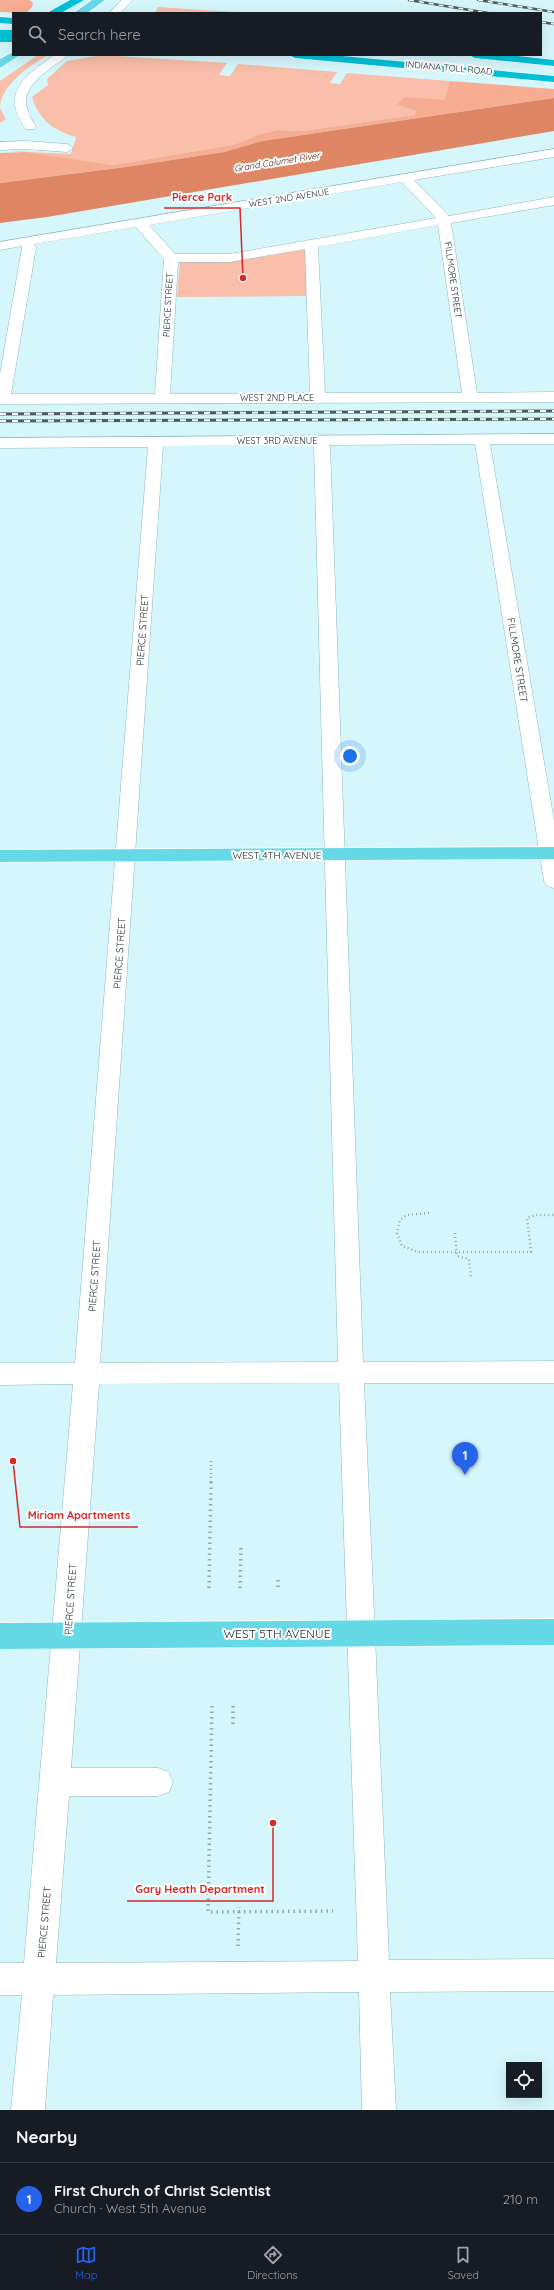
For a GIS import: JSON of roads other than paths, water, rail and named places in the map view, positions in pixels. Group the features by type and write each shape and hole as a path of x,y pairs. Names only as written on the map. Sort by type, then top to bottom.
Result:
{"highway":[{"path":"54,12 79,0"},
{"path":"0,20 12,21"},
{"path":"0,36 12,31"},
{"path":"0,36 12,36"},
{"name":"INDIANA TOLL ROAD","path":"307,56 481,71 554,79"},
{"name":"INDIANA TOLL ROAD","path":"484,56 554,63"}],"main road":[{"path":"82,12 100,0"},
{"path":"0,65 12,55"},
{"name":"WEST 4TH AVENUE","path":"0,856 552,853"},
{"name":"WEST 5TH AVENUE","path":"0,1636 554,1632"}],"street":[{"path":"115,12 128,0"},
{"path":"30,126 24,120 17,105 20,91 34,75 60,56"},
{"path":"0,146 26,144 67,148"},
{"name":"WEST 2ND AVENUE","path":"0,246 554,153"},
{"name":"FILLMORE STREET","path":"406,178 441,213 444,221 470,397"},
{"path":"171,258 230,258 554,201"},
{"name":"PIERCE STREET","path":"140,223 171,258 162,399"},
{"path":"2,399 29,248 27,242"},
{"path":"311,243 318,398"},
{"name":"WEST 2ND PLACE","path":"2,399 554,397"},
{"name":"WEST 3RD AVENUE","path":"0,443 554,439"},
{"name":"FILLMORE STREET","path":"482,440 552,853 554,881"},
{"path":"322,441 351,1373 379,2110"},
{"name":"PIERCE STREET","path":"28,2110 67,1636 156,442"},
{"path":"0,1374 86,1375 554,1372"},
{"path":"55,1782 158,1782"},
{"path":"0,1979 554,1975"}],"water":[{"name":"Grand Calumet River","path":"554,98 554,131 47,217 0,223 0,183 126,167 224,152 262,141"}],"railway":[{"path":"409,0 482,12"},
{"path":"478,0 554,12"},
{"path":"542,22 554,24"},
{"path":"0,414 554,411"},
{"path":"0,421 554,419"}],"place":[{"name":"Pierce Park","path":"243,278"},
{"name":"Miriam Apartments","path":"13,1461"},
{"name":"First Church of Christ Scientist","path":"465,1475"},
{"name":"Gary Heath Department","path":"273,1823"}]}
